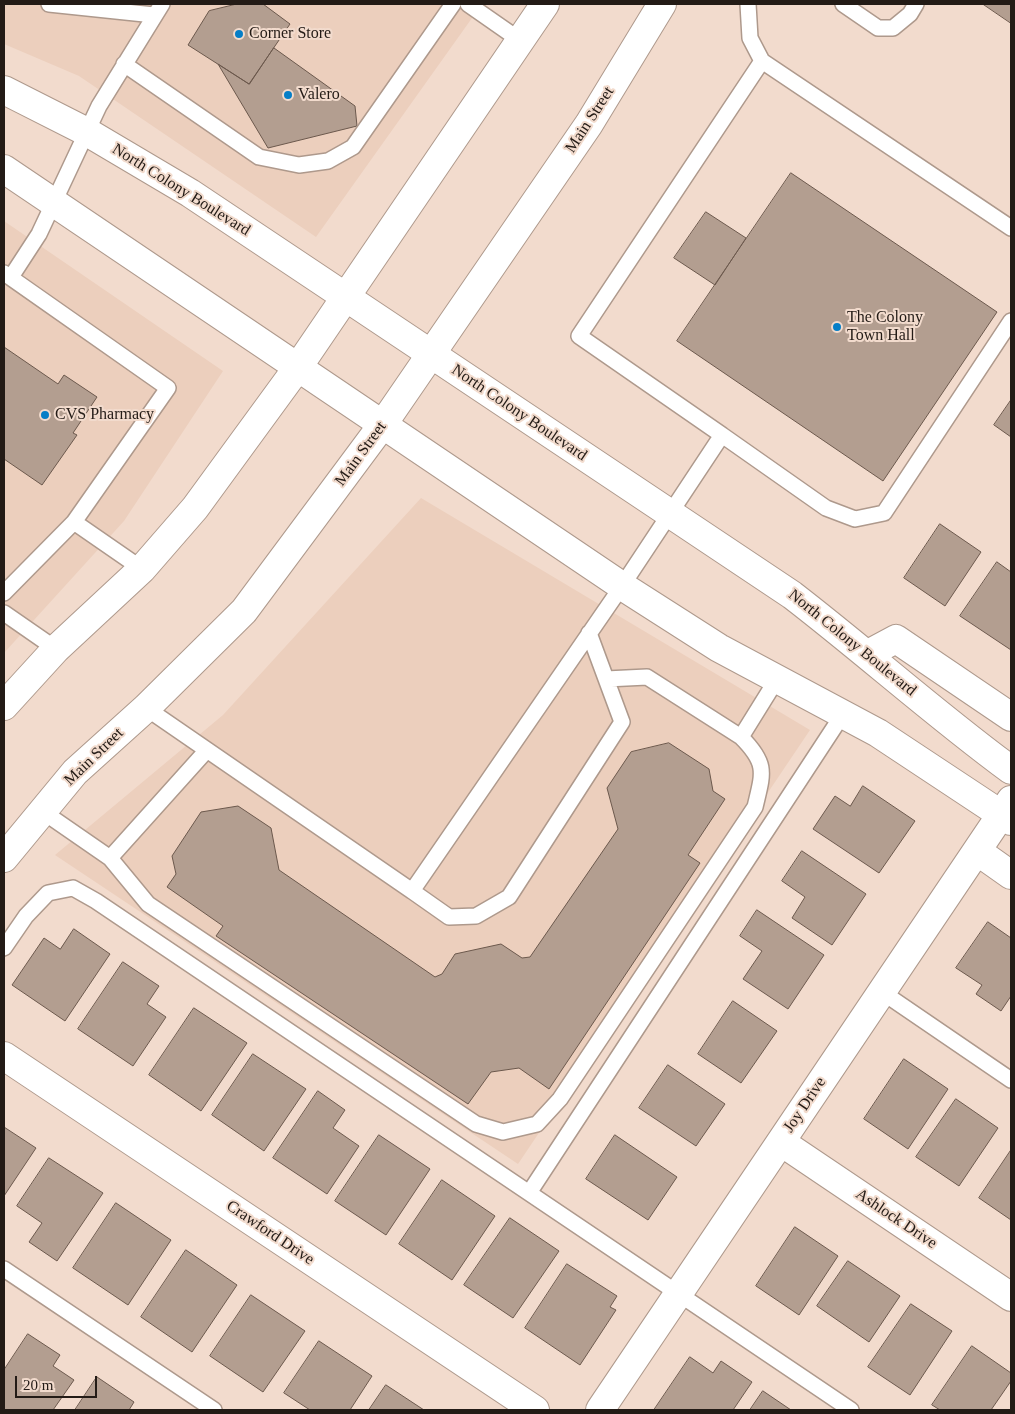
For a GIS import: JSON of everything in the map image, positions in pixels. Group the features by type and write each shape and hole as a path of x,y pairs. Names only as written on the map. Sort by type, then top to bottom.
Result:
{"main road":[{"path":"4,706 56,649 142,569 195,508 298,368 545,4"},
{"name":"Main Street","path":"4,858 75,772 146,708 244,611 383,424 589,124 662,4"},
{"name":"North Colony Boulevard","path":"4,90 87,132 190,193 792,595 868,654 962,734 1011,770"},
{"path":"4,169 622,586 719,648 878,733 1008,812"},
{"path":"868,654 896,640 1011,717"},
{"name":"Joy Drive","path":"600,1410 977,851 1008,812"},
{"path":"977,851 1011,875"},
{"name":"Crawford Drive","path":"4,1056 535,1410"},
{"name":"Ashlock Drive","path":"781,1142 1011,1297"}],"lane":[{"path":"4,593 74,522 168,388 7,275 39,234 99,106 158,9 49,4"},
{"path":"124,64 259,157 299,165 328,160 353,147 453,4"},
{"path":"468,4 521,41"},
{"path":"748,4 750,38 762,61 1011,228"},
{"path":"843,4 878,28 893,28 910,14 916,4"},
{"path":"762,61 579,336 826,508 855,519 884,513 1011,321"},
{"path":"412,891 622,586 722,435"},
{"path":"74,522 142,569"},
{"path":"4,572 16,581"},
{"path":"4,613 56,649"},
{"path":"146,708 449,917 476,916 509,897 622,722 589,633"},
{"path":"42,810 110,858 148,904 476,1124 503,1132 537,1124 560,1099 755,807 763,774 756,752 741,737 647,677 606,679"},
{"path":"741,737 777,679"},
{"path":"529,1193 843,714"},
{"path":"110,858 207,750"},
{"path":"4,948 26,916 48,893 73,888 96,901 851,1410"},
{"path":"882,992 1011,1080"},
{"path":"4,1269 214,1410"}],"shaded area":[{"path":"4,4 482,4 316,237 79,76 4,44"},
{"path":"4,221 223,371 124,521 4,653"},
{"path":"421,498 810,730 518,1164 55,855 223,715"}],"building":[{"name":"Corner Store","path":"237,4 263,4 290,24 249,84 188,45 209,11"},
{"path":"983,4 1011,4 1011,23"},
{"name":"Valero","path":"274,48 355,106 357,126 268,148 218,64 249,84"},
{"name":"The Colony Town Hall","path":"791,173 997,312 883,481 677,341"},
{"path":"706,212 746,238 715,285 674,258"},
{"name":"CVS Pharmacy","path":"4,347 58,384 64,375 97,397 73,433 77,435 42,485 4,459"},
{"path":"1011,400 1011,437 994,425"},
{"path":"940,524 981,552 945,606 904,578"},
{"path":"997,562 1011,572 1011,650 960,616"},
{"path":"669,743 709,769 713,791 725,799 688,855 700,863 549,1089 519,1068 491,1072 468,1104 216,936 223,926 167,887 176,874 172,856 201,812 238,806 271,828 279,870 435,977 442,974 455,954 501,944 522,958 530,957 618,829 607,788 631,752"},
{"path":"863,786 915,821 879,873 813,829 835,796 850,806"},
{"path":"802,851 866,894 832,945 792,918 805,897 782,881"},
{"path":"757,910 824,955 788,1009 743,979 762,951 740,936"},
{"path":"988,922 1011,938 1011,996 1001,1011 976,994 982,985 956,968"},
{"path":"74,929 110,954 65,1021 12,985 44,938 60,949"},
{"path":"123,962 159,986 147,1004 166,1017 133,1066 78,1029"},
{"path":"733,1001 777,1031 741,1083 698,1054"},
{"path":"194,1008 247,1043 201,1111 149,1075"},
{"path":"253,1054 306,1089 264,1151 212,1115"},
{"path":"904,1059 948,1089 908,1149 864,1119"},
{"path":"668,1065 725,1104 696,1146 639,1108"},
{"path":"318,1091 345,1110 333,1128 359,1146 327,1194 273,1158"},
{"path":"956,1099 998,1128 959,1186 916,1157"},
{"path":"4,1127 36,1148 4,1196"},
{"path":"379,1135 430,1169 386,1235 335,1201"},
{"path":"615,1135 677,1177 648,1220 586,1179"},
{"path":"1011,1150 1011,1220 979,1198"},
{"path":"49,1158 103,1193 57,1261 29,1242 42,1223 17,1206"},
{"path":"442,1180 495,1216 452,1280 399,1244"},
{"path":"116,1203 171,1240 128,1305 73,1268"},
{"path":"510,1218 559,1251 513,1318 464,1285"},
{"path":"795,1227 838,1256 799,1315 756,1286"},
{"path":"186,1250 237,1285 192,1352 141,1317"},
{"path":"848,1261 900,1296 869,1342 817,1306"},
{"path":"567,1264 617,1296 610,1307 616,1310 580,1365 525,1328"},
{"path":"251,1295 305,1331 263,1392 210,1356"},
{"path":"911,1304 952,1331 910,1395 868,1367"},
{"path":"28,1334 60,1355 53,1366 74,1380 53,1410 4,1410 4,1370"},
{"path":"319,1341 372,1376 350,1410 310,1410 284,1393"},
{"path":"972,1346 1011,1373 1011,1381 991,1410 940,1410 932,1405"},
{"path":"690,1357 713,1373 721,1361 752,1382 733,1410 654,1410"},
{"path":"97,1377 134,1402 129,1410 75,1410"},
{"path":"386,1385 424,1410 369,1410"},
{"path":"763,1391 791,1410 750,1410"}],"place":[{"name":"Corner Store","path":"239,34"},
{"name":"Valero","path":"288,95"},
{"name":"The Colony Town Hall","path":"837,327"},
{"name":"CVS Pharmacy","path":"45,415"}]}
